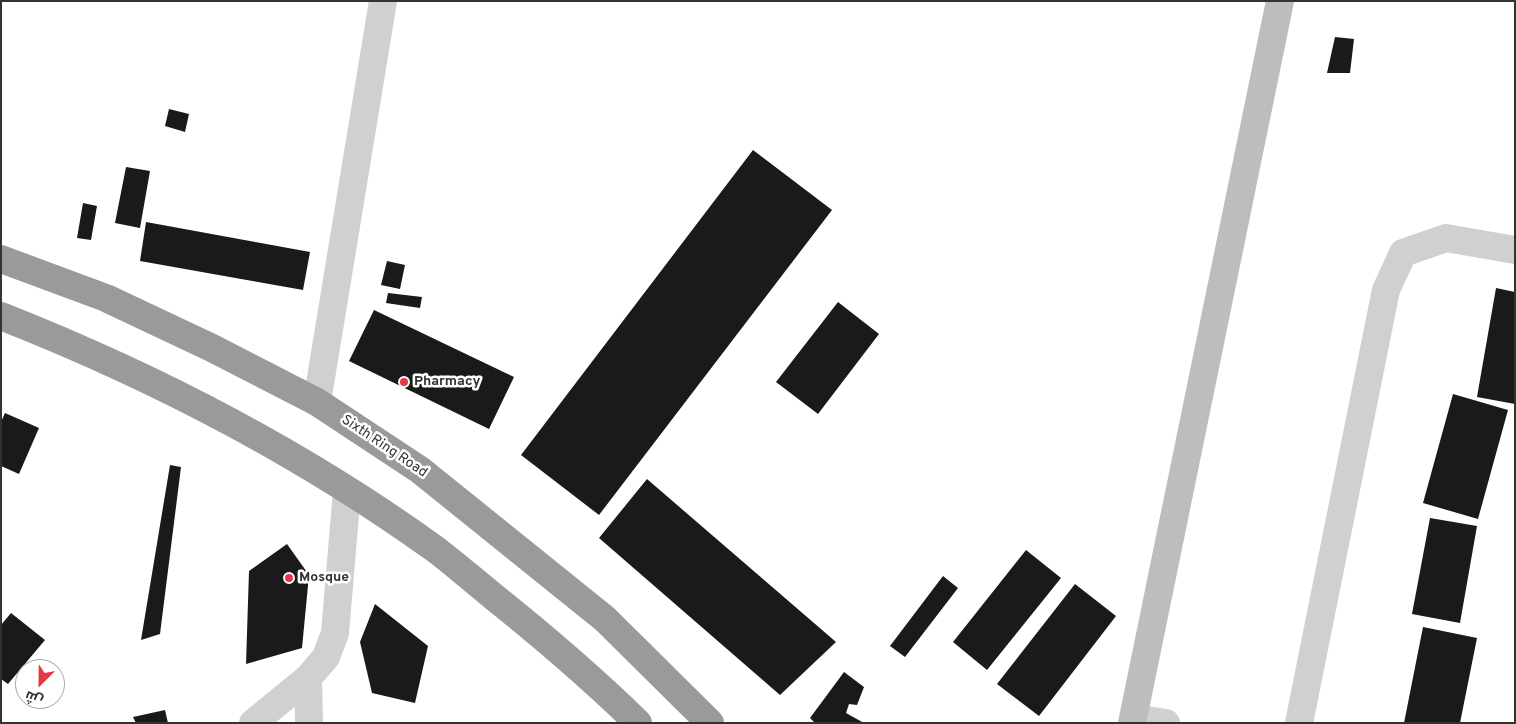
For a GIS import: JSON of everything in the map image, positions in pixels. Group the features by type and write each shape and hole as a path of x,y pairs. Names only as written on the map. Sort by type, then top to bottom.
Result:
{"highway":[{"name":"Sixth Ring Road","path":"1,259 106,298 212,348 317,402 420,470 605,619 710,723"},
{"path":"1,316 117,366 212,412 284,451 347,491 435,549 549,641 638,723"}],"street":[{"path":"317,402 383,1"},
{"path":"1166,723 1133,720 1280,1"},
{"path":"1299,723 1386,290 1399,261 1403,253 1446,238 1515,250"},
{"path":"254,723 308,678 326,657 335,633 347,491"},
{"path":"308,678 309,723"}],"building":[{"path":"1335,37 1354,39 1350,73 1327,73"},
{"path":"169,109 189,114 185,132 165,126"},
{"path":"753,150 832,210 599,515 521,455"},
{"path":"126,167 150,171 140,228 115,223"},
{"path":"83,203 97,206 91,240 77,238"},
{"path":"146,222 310,252 303,290 140,261"},
{"path":"387,261 405,265 400,289 381,285"},
{"path":"1496,288 1515,292 1515,404 1477,397"},
{"path":"388,293 422,297 420,308 386,303"},
{"path":"838,302 879,334 818,414 776,382"},
{"path":"374,310 514,377 489,429 349,361"},
{"path":"1453,394 1508,410 1478,519 1423,503"},
{"path":"5,413 39,428 19,474 1,466 1,422"},
{"path":"170,465 181,467 160,634 141,640"},
{"path":"647,479 836,642 780,695 599,538"},
{"path":"1430,518 1477,526 1460,623 1412,614"},
{"path":"287,544 309,575 302,648 246,664 249,571"},
{"path":"1026,550 1061,578 987,670 953,642"},
{"path":"943,576 958,588 905,657 890,646"},
{"path":"1075,584 1116,616 1039,716 997,684"},
{"path":"375,604 428,646 415,703 372,693 360,642"},
{"path":"11,613 45,640 29,659 15,659 15,676 8,684 1,679 1,625"},
{"path":"1423,627 1477,638 1460,723 1404,723"},
{"path":"844,672 864,687 857,705 849,704 846,713 864,723 815,723 810,718"},
{"path":"165,710 168,723 136,723 133,717"}],"place":[{"name":"Pharmacy","path":"404,382"},
{"name":"Mosque","path":"289,578"}]}
